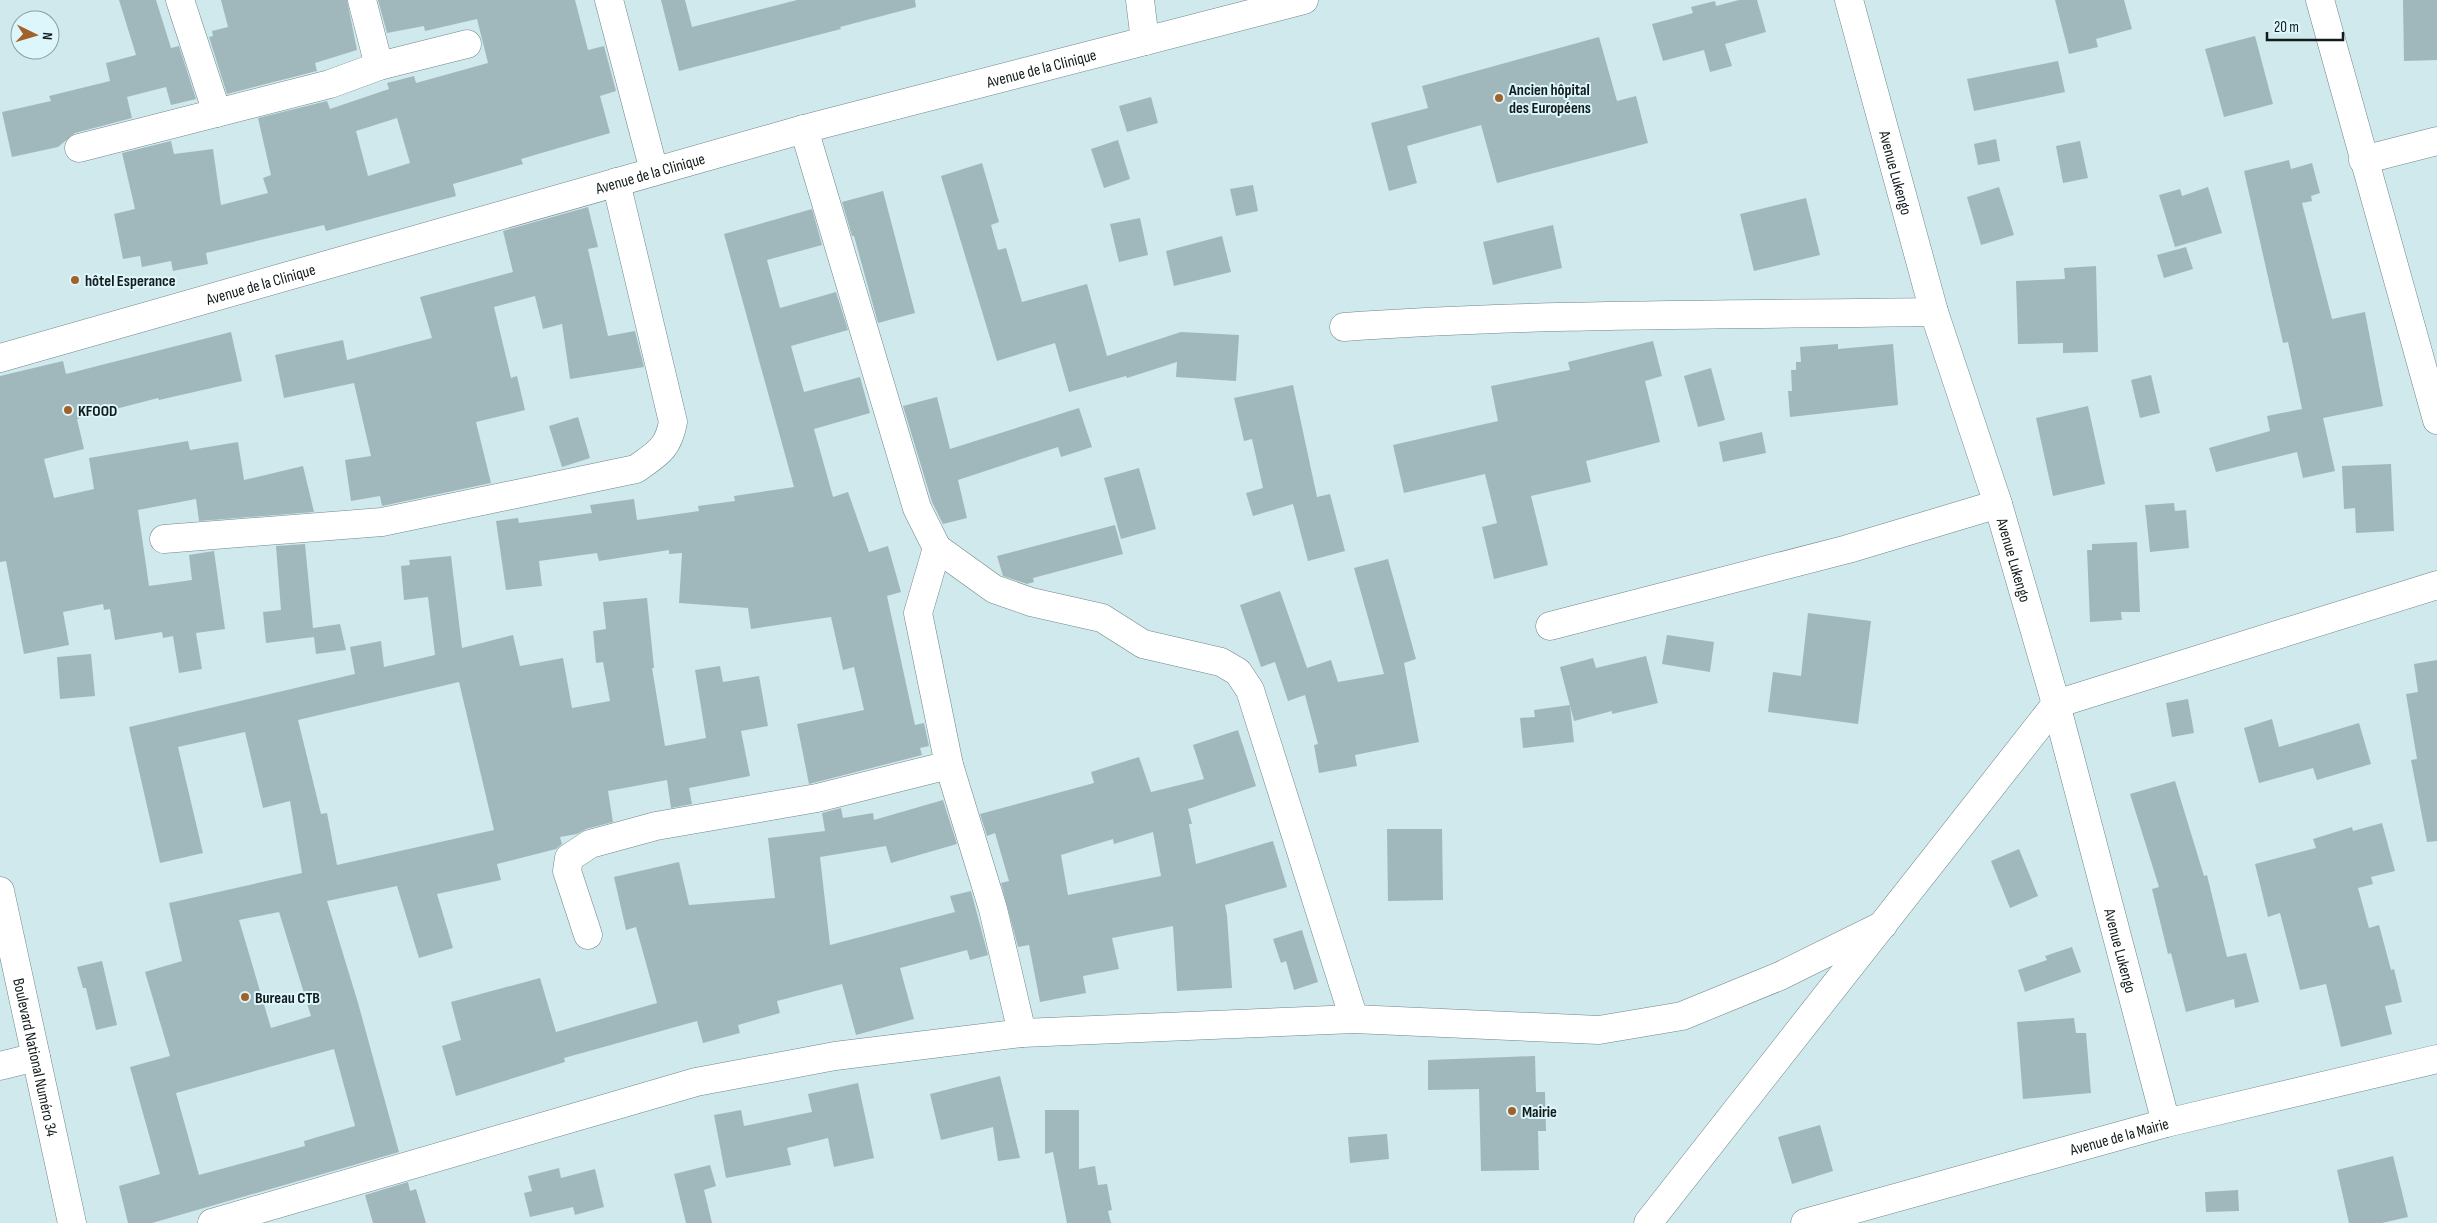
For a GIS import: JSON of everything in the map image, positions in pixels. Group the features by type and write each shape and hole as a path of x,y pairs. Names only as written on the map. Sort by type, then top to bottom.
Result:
{"street":[{"path":"180,0 217,113"},
{"path":"362,0 379,66"},
{"path":"609,0 654,171"},
{"path":"1140,0 1145,41"},
{"name":"Avenue de la Clinique","path":"0,358 804,129 1304,0"},
{"name":"Avenue Lukengo","path":"1849,0 1934,312 1998,504 2056,704 2166,1124"},
{"path":"2320,0 2437,420"},
{"path":"79,148 330,84 379,66 467,44"},
{"path":"804,129 916,508 937,548 994,589 1031,602 1102,618 1143,644 1220,662 1238,672 1250,690 1354,1019"},
{"path":"2364,160 2437,141"},
{"path":"164,539 382,522 636,469 663,450 670,438 673,422 616,182"},
{"path":"1344,327 1426,321 1593,316 1934,312"},
{"path":"1550,626 1848,549 1998,504"},
{"path":"937,548 918,612 949,765 993,909 1022,1033"},
{"path":"1648,1223 2056,704 2437,585"},
{"path":"588,935 567,871 569,858 590,844 656,826 817,798 949,765"},
{"name":"Boulevard National Numéro 34","path":"0,891 72,1223"},
{"path":"212,1223 696,1082 835,1056 1022,1033 1354,1019 1599,1030 1682,1016 1780,976 1884,925"},
{"path":"0,1066 36,1057"},
{"name":"Avenue de la Mairie","path":"1806,1223 2166,1124 2437,1059"}],"building":[{"path":"119,0 156,0 171,48 179,46 196,99 171,105 166,87 127,97 132,118 75,133 58,147 12,157 2,112 51,101 49,96 110,81 106,63 136,55"},
{"path":"221,0 347,0 357,50 315,63 317,71 227,94 209,37 213,36 212,31 228,27"},
{"path":"378,0 575,0 588,50 604,46 616,91 600,96 610,133 521,159 523,164 453,184 456,196 326,231 324,225 206,253 208,264 173,271 171,261 142,267 140,256 123,259 114,214 135,209 122,153 171,141 174,154 213,149 221,205 268,193 263,178 271,175 258,118 327,101 330,109 389,89 387,83 414,76 416,83 488,63 477,19 425,31 424,26 387,33","holes":["397,118 410,163 368,176 356,131"]},
{"path":"661,0 685,0 692,27 797,0 915,0 916,7 840,27 841,29 679,71"},
{"path":"1739,0 1757,0 1766,32 1725,44 1732,66 1710,72 1704,50 1663,61 1652,24 1693,13 1691,7 1715,1 1716,6"},
{"path":"2055,0 2124,0 2132,29 2096,39 2098,47 2069,54"},
{"path":"2403,0 2437,0 2437,60 2404,61"},
{"path":"2255,36 2273,104 2224,117 2205,49"},
{"path":"1599,37 1617,101 1636,96 1648,143 1497,183 1481,125 1407,146 1417,183 1389,191 1371,123 1428,108 1422,86"},
{"path":"2058,61 2065,92 1974,111 1967,79"},
{"path":"1151,97 1158,123 1127,132 1119,106"},
{"path":"1996,139 2000,161 1978,165 1974,144"},
{"path":"1118,140 1130,179 1104,188 1091,149"},
{"path":"2080,141 2088,178 2063,183 2056,146"},
{"path":"2289,160 2291,169 2312,163 2320,193 2311,196 2312,201 2302,203 2332,319 2365,312 2383,406 2323,418 2335,471 2303,478 2297,452 2216,472 2209,448 2270,431 2267,416 2302,409 2288,342 2283,343 2244,171"},
{"path":"982,163 999,222 991,225 998,250 1006,248 1022,302 1087,284 1107,356 1181,332 1239,335 1236,381 1176,377 1177,362 1127,378 1126,376 1069,392 1055,343 997,361 941,176"},
{"path":"1253,185 1258,211 1236,216 1230,189"},
{"path":"1999,187 2014,235 1981,245 1967,197"},
{"path":"2208,187 2222,233 2175,247 2159,195 2180,189 2182,196"},
{"path":"883,191 915,313 878,323 854,236 852,236 842,202"},
{"path":"1806,198 1820,255 1754,271 1740,214"},
{"path":"588,207 598,247 588,249 608,336 635,331 644,367 570,379 562,324 543,329 535,296 494,307 511,378 517,376 525,410 476,422 491,483 382,506 380,496 351,501 345,460 371,456 354,383 284,398 275,355 343,340 347,360 432,338 420,297 513,272 503,231"},
{"path":"812,209 822,245 767,260 780,308 836,292 848,330 791,346 804,392 860,377 870,413 814,429 833,497 848,492 869,552 888,546 901,592 887,596 915,725 924,723 929,746 920,748 922,755 809,784 797,724 864,710 854,667 843,670 831,617 751,629 748,608 679,603 682,553 669,554 669,550 599,561 597,553 539,561 542,586 506,590 496,521 518,518 519,523 592,513 590,505 634,499 637,520 699,511 698,506 735,501 734,496 794,487 724,234"},
{"path":"1140,218 1148,255 1119,262 1110,224"},
{"path":"1553,225 1562,268 1493,285 1483,242"},
{"path":"1222,236 1231,272 1174,286 1166,251"},
{"path":"2186,247 2193,269 2164,278 2157,255"},
{"path":"2096,266 2098,352 2063,353 2063,343 2018,344 2016,281 2065,279 2064,268"},
{"path":"231,332 242,381 159,400 158,398 77,419 84,449 44,459 54,498 94,489 89,458 188,441 190,450 238,442 244,480 303,466 314,512 199,521 196,499 138,510 149,586 192,580 189,555 214,551 225,629 196,633 202,669 179,673 173,636 163,638 162,632 115,640 110,609 104,610 103,604 63,612 69,645 24,654 6,561 0,562 0,376 63,361 66,374"},
{"path":"1653,341 1662,376 1645,381 1660,442 1586,461 1591,482 1531,496 1548,565 1494,579 1482,527 1497,523 1485,474 1404,493 1393,445 1498,421 1491,386 1570,370 1568,362"},
{"path":"1838,344 1838,349 1893,344 1898,405 1790,417 1788,391 1792,391 1791,370 1796,370 1796,362 1801,362 1800,347"},
{"path":"1711,368 1725,420 1698,427 1684,376"},
{"path":"2151,375 2160,413 2140,418 2131,380"},
{"path":"1293,385 1317,497 1330,494 1345,551 1308,561 1293,504 1253,516 1246,493 1263,488 1252,439 1244,441 1234,398"},
{"path":"937,397 950,449 1079,408 1092,447 1061,457 1058,447 958,480 967,518 943,524 932,502 903,406"},
{"path":"2088,406 2105,484 2053,496 2036,418"},
{"path":"578,417 590,458 562,467 549,426"},
{"path":"1762,432 1766,453 1723,462 1719,442"},
{"path":"2391,464 2394,531 2356,533 2355,508 2344,509 2342,466"},
{"path":"1139,468 1156,529 1121,539 1104,478"},
{"path":"2174,503 2175,511 2186,510 2189,548 2150,552 2145,505"},
{"path":"1115,525 1123,554 1033,578 1034,582 1027,584 1003,576 997,556"},
{"path":"2137,542 2140,612 2121,612 2122,620 2090,622 2087,550 2092,550 2092,544"},
{"path":"305,544 313,628 340,624 346,650 316,654 314,637 266,643 263,612 281,610 276,546"},
{"path":"451,556 462,648 513,635 520,666 563,658 572,708 610,701 603,662 596,663 593,631 606,629 603,602 647,598 654,668 652,668 665,746 706,738 695,670 720,666 723,682 759,676 768,726 741,731 750,776 689,788 692,804 671,808 667,780 608,791 613,822 586,829 577,834 560,837 562,844 556,849 497,864 501,880 437,894 453,948 419,958 397,886 327,901 358,1003 399,1152 152,1223 128,1223 119,1186 160,1174 130,1067 170,1056 145,972 182,961 169,903 302,873 290,801 263,808 245,732 178,747 203,853 160,863 129,727 355,674 350,647 381,641 384,667 435,655 428,597 404,600 401,566 410,565 409,560","holes":["459,682 494,830 337,865 327,813 321,814 298,720","279,912 311,1016 271,1028 239,920","334,1049 355,1126 304,1141 305,1146 199,1175 176,1093"]},
{"path":"1388,559 1416,659 1404,663 1419,742 1355,755 1357,766 1319,773 1314,745 1318,744 1305,695 1288,701 1275,662 1261,667 1240,605 1280,591 1307,668 1331,660 1338,682 1384,674 1354,568"},
{"path":"1808,613 1871,621 1858,724 1768,712 1773,672 1801,676"},
{"path":"1667,635 1714,642 1710,672 1662,664"},
{"path":"91,654 95,696 60,699 57,657"},
{"path":"1646,656 1658,703 1612,714 1612,711 1574,721 1560,667 1593,658 1596,668"},
{"path":"2437,660 2437,841 2427,842 2411,760 2417,759 2406,694 2418,692 2414,664"},
{"path":"2188,699 2194,733 2172,737 2166,703"},
{"path":"1570,705 1574,742 1523,748 1520,718 1535,717 1534,710"},
{"path":"2272,719 2279,747 2359,723 2371,764 2317,780 2313,768 2259,783 2244,728"},
{"path":"1238,730 1256,786 1188,809 1192,824 1189,824 1196,864 1273,841 1287,887 1225,905 1232,988 1177,991 1173,926 1112,938 1119,969 1083,976 1086,993 1040,1002 1029,945 1018,947 1001,883 1009,881 995,833 987,836 980,814 1094,783 1091,772 1139,757 1151,792 1204,779 1193,745","holes":["1153,832 1161,876 1068,895 1061,855 1113,839 1114,844"]},
{"path":"2175,781 2204,876 2207,875 2227,957 2246,953 2259,1002 2235,1008 2234,999 2186,1012 2171,953 2168,954 2152,889 2159,887 2130,794"},
{"path":"943,800 957,844 891,863 886,846 820,857 830,945 955,912 950,896 971,891 988,955 970,960 967,950 900,968 914,1019 856,1035 842,984 777,1001 780,1013 738,1025 740,1033 703,1043 697,1021 564,1058 565,1062 456,1096 442,1046 461,1040 451,1002 540,978 556,1032 657,1003 636,927 626,930 614,877 679,862 689,905 775,898 768,838 825,831 822,813 841,808 843,818 873,813 874,820"},
{"path":"2382,823 2395,871 2371,877 2373,884 2358,888 2369,928 2379,925 2391,970 2394,969 2402,1002 2385,1006 2392,1034 2341,1047 2326,984 2300,990 2280,913 2268,917 2255,864 2316,848 2313,839 2352,827 2353,831"},
{"path":"1387,829 1442,829 1443,900 1388,901"},
{"path":"2019,849 2038,896 2010,908 1991,861"},
{"path":"1302,930 1318,982 1294,990 1286,961 1281,963 1273,939"},
{"path":"2072,947 2081,972 2025,992 2018,970 2047,960 2045,956"},
{"path":"102,961 117,1025 96,1030 86,988 83,988 77,967"},
{"path":"2074,1018 2076,1033 2086,1033 2091,1093 2023,1099 2017,1022"},
{"name":"Mairie","path":"1535,1056 1536,1092 1545,1092 1546,1131 1538,1131 1539,1170 1481,1171 1479,1089 1428,1090 1428,1060"},
{"path":"1000,1076 1020,1158 998,1161 993,1127 941,1140 930,1094"},
{"path":"858,1083 874,1158 834,1167 828,1138 787,1148 791,1165 726,1178 714,1115 741,1110 744,1126 812,1112 808,1094"},
{"path":"1045,1110 1079,1110 1079,1169 1095,1166 1098,1185 1107,1184 1112,1210 1108,1211 1111,1223 1067,1223 1053,1152 1045,1154"},
{"path":"1820,1125 1833,1171 1792,1184 1778,1137"},
{"path":"1387,1134 1389,1159 1350,1163 1348,1137"},
{"path":"2393,1156 2408,1217 2382,1223 2349,1223 2337,1170"},
{"path":"710,1165 716,1186 704,1190 712,1223 686,1223 674,1174"},
{"path":"559,1168 561,1178 595,1169 604,1207 575,1215 573,1207 530,1217 524,1193 532,1191 528,1176"},
{"path":"408,1182 410,1191 416,1189 426,1223 373,1223 365,1195"},
{"path":"2238,1190 2239,1211 2206,1212 2205,1192"}],"place":[{"name":"Ancien hôpital des Européens","path":"1499,98"},
{"name":"hôtel Esperance","path":"75,280"},
{"name":"KFOOD","path":"68,410"},
{"name":"Bureau CTB","path":"245,997"},
{"name":"Mairie","path":"1512,1111"}]}
